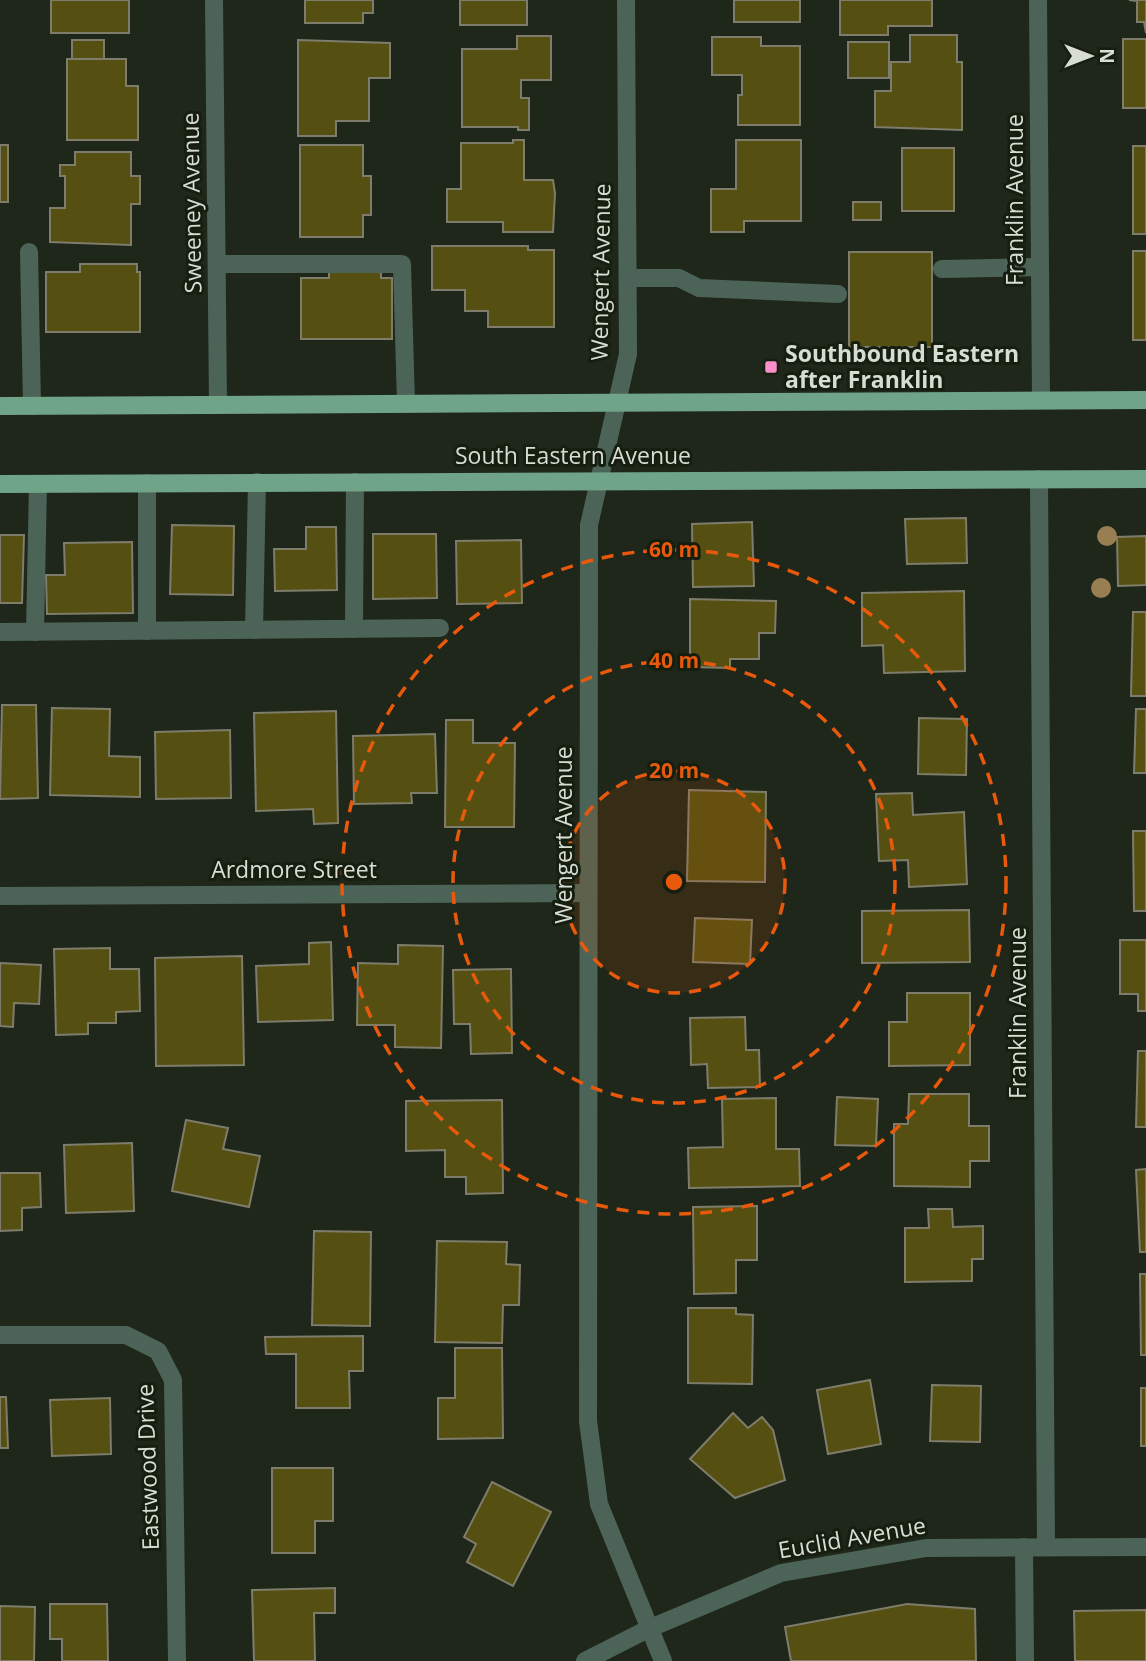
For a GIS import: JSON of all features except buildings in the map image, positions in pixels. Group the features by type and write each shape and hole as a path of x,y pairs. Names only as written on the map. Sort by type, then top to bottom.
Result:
{"main road":[{"path":"0,406 1146,400"},
{"name":"South Eastern Avenue","path":"0,484 1146,479"}],"street":[{"name":"Sweeney Avenue","path":"214,0 218,405"},
{"name":"Wengert Avenue","path":"626,0 628,354 589,525 588,1421 599,1504 663,1661"},
{"name":"Franklin Avenue","path":"1038,0 1041,400"},
{"path":"29,252 32,406"},
{"path":"217,264 402,264 406,404"},
{"path":"942,269 1040,267"},
{"path":"628,278 679,278 699,288 838,294"},
{"name":"Franklin Avenue","path":"1039,479 1046,1547"},
{"path":"254,629 257,482"},
{"path":"354,629 355,482"},
{"path":"147,483 147,631"},
{"path":"35,632 38,484"},
{"path":"0,632 440,628"},
{"name":"Ardmore Street","path":"0,896 588,893"},
{"name":"Eastwood Drive","path":"0,1335 126,1335 158,1352 173,1380 177,1661"},
{"path":"1024,1547 1025,1661"},
{"name":"Euclid Avenue","path":"585,1661 649,1629 781,1573 926,1548 1146,1547"}],"place":[{"name":"Southbound Eastern after Franklin","path":"771,367"}]}
